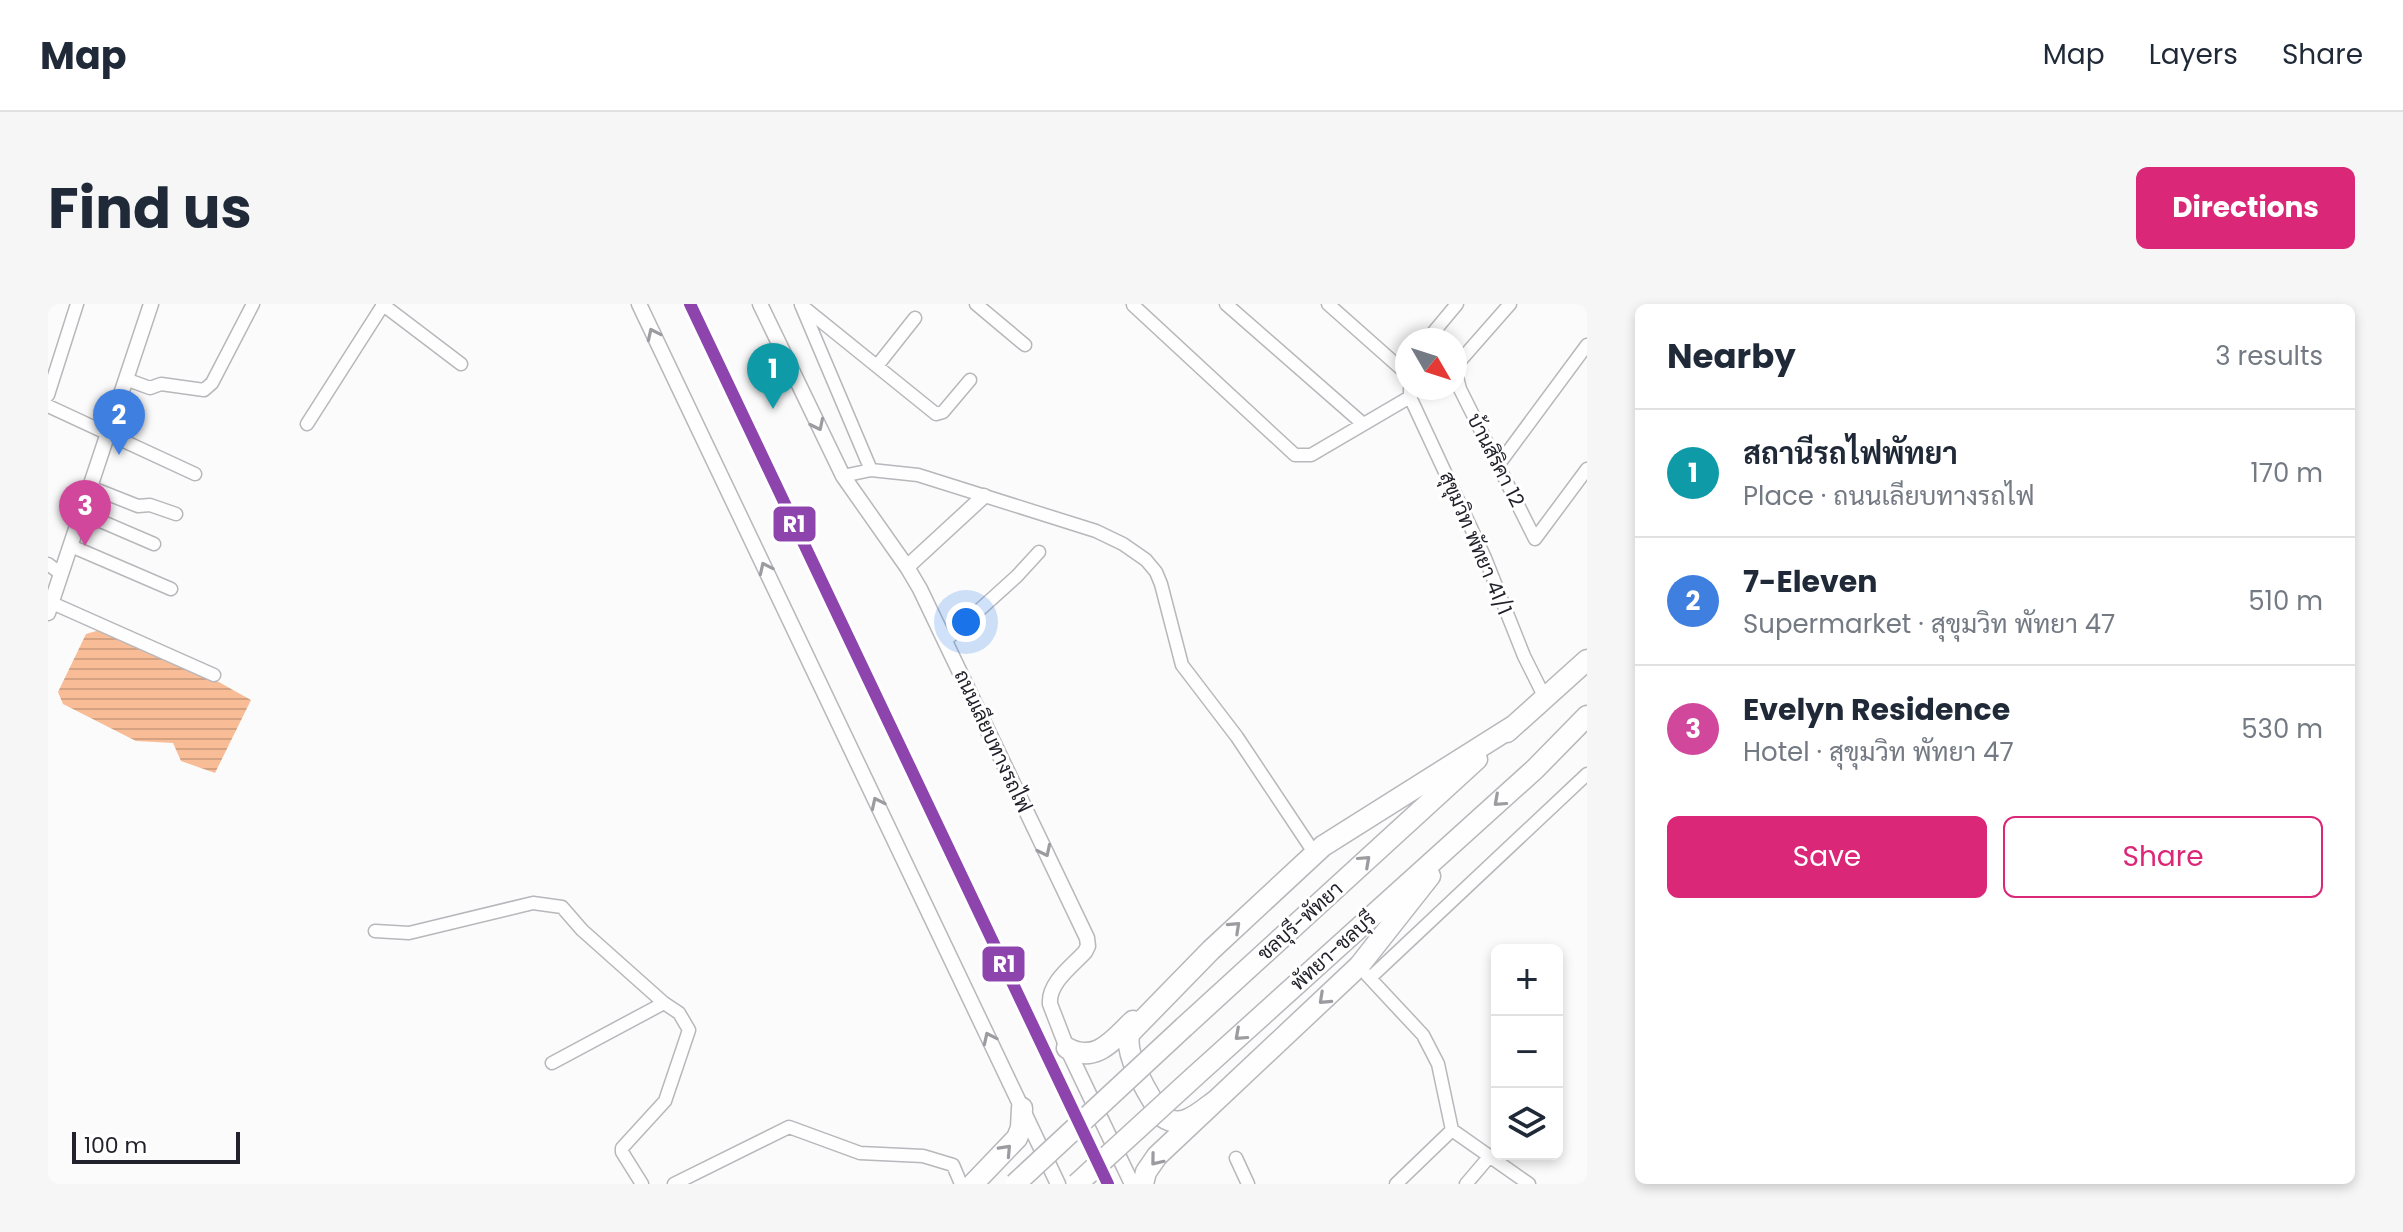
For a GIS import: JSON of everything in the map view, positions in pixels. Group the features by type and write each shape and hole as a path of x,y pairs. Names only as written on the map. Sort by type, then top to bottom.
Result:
{"highway":[{"name":"ชลบุรี-พัทยา","path":"1015,1184 1587,660"},
{"name":"พัทยา-ชลบุรี","path":"1077,1184 1535,769 1587,716"},
{"path":"1067,1048 1078,1054 1090,1055 1100,1051 1315,854 1515,725"},
{"path":"1535,769 1587,726"},
{"path":"1143,1184 1148,1168 1157,1156 1215,1101 1365,972 1464,833"},
{"path":"1211,950 1134,1028 1128,1038 1132,1059 1163,1117 1169,1121 1183,1121 1215,1101"},
{"path":"973,1184 1017,1138 1022,1108"},
{"path":"982,1184 994,1178 1008,1184"}],"street":[{"path":"48,395 77,304"},
{"path":"151,304 50,608 214,675"},
{"path":"128,380 150,388 161,384 204,390 212,383 253,304"},
{"path":"307,424 383,304 461,364"},
{"path":"639,304 1058,1184"},
{"name":"ถนนเลียบทางรถไฟ","path":"760,304 843,476 907,567 1087,938 1085,952 1053,987 1049,996 1067,1048 1132,1184"},
{"path":"800,304 871,470"},
{"path":"800,304 939,415 970,380"},
{"path":"976,304 1025,345"},
{"path":"1226,304 1362,423"},
{"path":"1328,304 1395,363"},
{"path":"1437,328 1457,304"},
{"name":"บ้านสิริคา 12","path":"1510,304 1459,362 1457,377 1460,389 1535,539 1587,469"},
{"path":"1133,305 1295,455 1311,455 1398,400"},
{"path":"877,366 915,318"},
{"path":"1499,464 1587,345"},
{"name":"สุขุมวิท พัทยา 41/1","path":"1414,400 1545,698"},
{"path":"48,406 195,474"},
{"path":"843,476 871,470 918,475 1096,531 1146,560 1161,584 1182,665 1237,737 1315,854"},
{"path":"90,487 138,506 150,505 176,514"},
{"path":"907,567 984,496"},
{"path":"82,513 154,544"},
{"path":"71,546 171,589"},
{"path":"945,641 1039,552"},
{"path":"48,564 61,574"},
{"path":"1529,1184 1452,1130 1438,1064 1423,1035 1365,972 1587,774"},
{"path":"375,931 409,933 533,903 552,904 562,907 582,930 679,1013 689,1030 665,1101 622,1148 642,1184"},
{"path":"552,1063 664,1003"},
{"path":"674,1184 789,1127 860,1153 923,1156 953,1165 961,1184"},
{"path":"1396,1184 1452,1130"},
{"path":"1466,1184 1489,1157"},
{"path":"1236,1158 1248,1184"}],"shaded area":[{"path":"103,629 183,662 251,700 215,773 181,761 173,743 136,741 63,704 58,692 86,634"}],"transit line":[{"name":"R1","path":"690,304 1108,1184"}],"place":[{"name":"สถานีรถไฟพัทยา","path":"773,409"},
{"name":"7-Eleven","path":"119,455"},
{"name":"Evelyn Residence","path":"85,546"}]}
